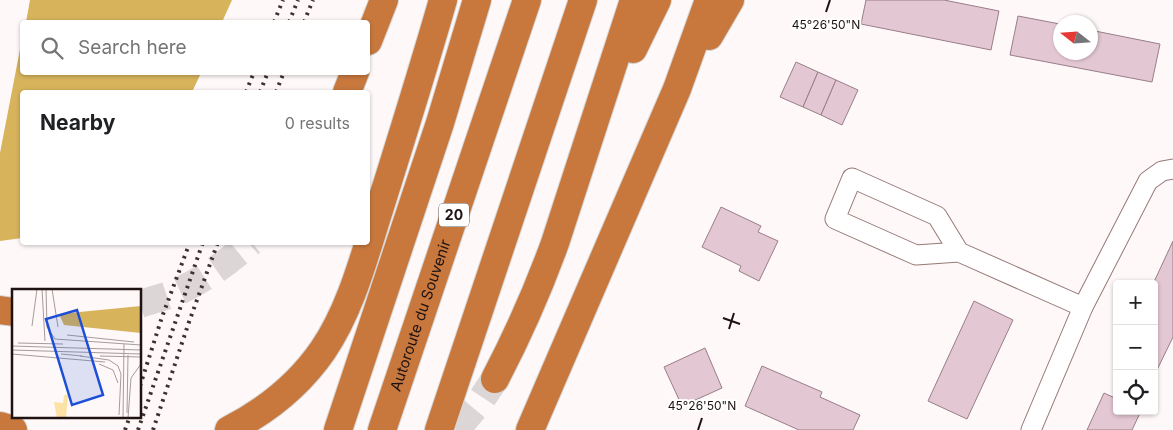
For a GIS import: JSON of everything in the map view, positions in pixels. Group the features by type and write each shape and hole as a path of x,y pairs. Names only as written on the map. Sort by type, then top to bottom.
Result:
{"highway":[{"path":"370,36 384,0"},
{"path":"370,239 443,0"},
{"path":"338,430 440,123 477,0"},
{"name":"Autoroute du Souvenir","path":"382,430 527,0"},
{"path":"439,430 583,0"},
{"path":"495,379 522,326 543,276 634,0"},
{"path":"586,148 657,0"},
{"path":"530,430 677,89 709,0"},
{"path":"677,89 730,0"},
{"path":"348,90 354,75"},
{"path":"229,430 263,410 287,391 314,363 333,335 368,245"},
{"path":"0,426 14,430"}],"street":[{"path":"1030,430 1084,307 1148,181 1162,171 1173,169"},
{"path":"960,252 937,216 852,178 835,219 916,255 960,252 1084,307"}],"shaded area":[{"path":"30,0 232,0 223,20 26,20"},
{"path":"20,49 20,75 200,75 193,90 20,90 20,238 0,241 0,153"}],"building":[{"path":"866,0 944,0 999,11 991,50 861,24"},
{"path":"1018,16 1053,23 1053,60 1098,60 1098,32 1160,44 1152,82 1010,55"},
{"path":"796,62 818,72 803,107 780,97"},
{"path":"818,72 836,80 821,115 803,107"},
{"path":"836,80 858,90 842,125 821,115"},
{"path":"721,207 761,226 758,232 778,241 759,281 739,271 741,266 702,247"},
{"path":"1173,241 1173,337 1158,368 1158,280 1155,280"},
{"path":"974,301 1013,320 967,419 928,401"},
{"path":"705,348 722,388 682,406 664,367"},
{"path":"762,366 822,392 820,397 860,415 853,430 799,430 745,406"},
{"path":"1104,393 1113,397 1113,415 1139,415 1132,430 1087,430"}],"tunnel":[{"path":"141,304 172,294 197,282 247,245"},
{"path":"456,430 481,400 495,379"}],"railway":[{"path":"275,20 283,0"},
{"path":"290,20 298,0"},
{"path":"305,20 313,0"},
{"path":"247,90 253,75"},
{"path":"261,90 267,75"},
{"path":"277,90 283,75"},
{"path":"141,383 162,317 189,245"},
{"path":"138,430 202,245"},
{"path":"153,430 217,245"},
{"path":"125,430 129,418"}]}
